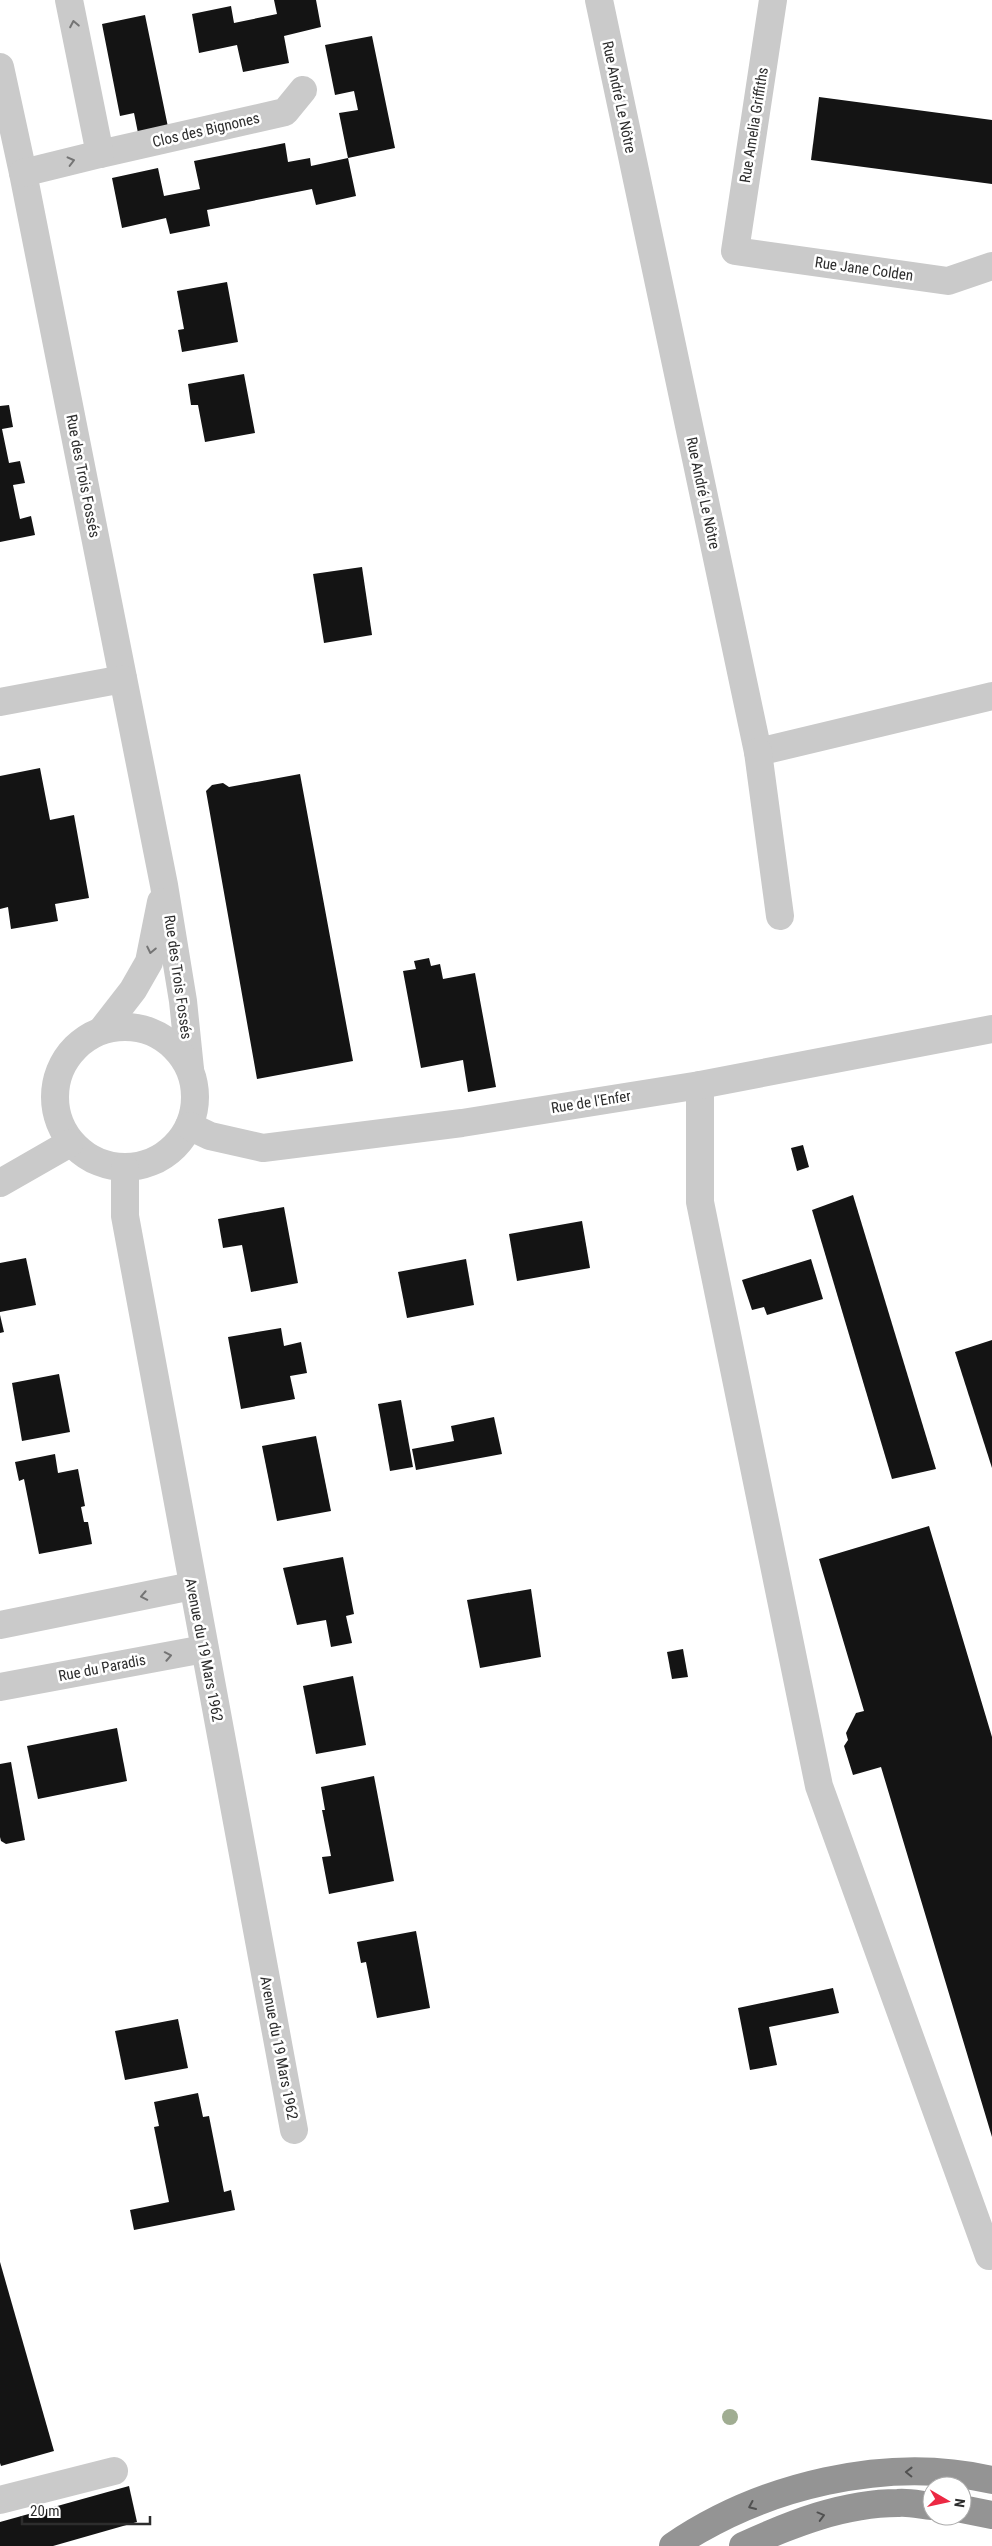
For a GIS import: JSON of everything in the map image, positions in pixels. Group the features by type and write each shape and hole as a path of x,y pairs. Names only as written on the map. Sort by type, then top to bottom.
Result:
{"highway":[{"path":"673,2546 696,2531 761,2502 832,2479 885,2471 963,2473 992,2480"},
{"path":"744,2546 789,2525 850,2509 897,2502 922,2505"},
{"path":"972,2511 992,2515"}],"street":[{"path":"69,0 100,154"},
{"name":"Rue André Le Nôtre","path":"599,0 758,752 780,916"},
{"name":"Rue Amelia Griffiths","path":"735,251 773,0"},
{"name":"Rue des Trois Fossés","path":"0,67 23,173 164,885 183,1000 190,1069"},
{"name":"Clos des Bignones","path":"23,173 286,112 303,90"},
{"name":"Rue Jane Colden","path":"735,251 948,281 992,266"},
{"path":"0,702 123,679"},
{"path":"758,752 992,696"},
{"name":"Rue des Trois Fossés","path":"102,1030 134,990 149,962 164,885"},
{"path":"128,1026 151,1031 170,1042 190,1069 196,1096 190,1126 175,1147 152,1163 125,1168 104,1165 82,1154 70,1143 59,1126 54,1099 59,1070 76,1046 102,1030 128,1026"},
{"name":"Rue de l'Enfer","path":"190,1126 210,1136 263,1148 462,1123 700,1085 992,1029"},
{"path":"700,1085 700,1202 819,1786 989,2256"},
{"path":"0,1183 70,1143"},
{"name":"Avenue du 19 Mars 1962","path":"125,1168 125,1216 294,2130"},
{"path":"0,1625 192,1586"},
{"name":"Rue du Paradis","path":"0,1687 204,1649"},
{"path":"0,2500 114,2471"}],"building":[{"path":"274,0 316,0 321,27 284,36 289,63 243,72 237,45 199,53 192,14 231,6 234,23 277,14"},
{"path":"145,15 168,127 138,133 134,113 120,116 102,24"},
{"path":"372,36 395,148 348,158 339,113 358,110 354,91 335,95 325,45"},
{"path":"819,97 992,120 992,184 811,160"},
{"path":"285,143 288,162 310,158 311,166 348,158 356,196 316,205 312,189 207,210 210,226 170,234 166,218 122,228 112,178 158,168 164,196 200,189 194,161"},
{"path":"227,282 238,342 182,352 178,330 184,329 177,291"},
{"path":"244,374 255,433 205,442 198,405 191,405 188,384"},
{"path":"9,405 13,427 2,429 9,463 20,461 25,483 13,485 20,519 31,516 35,535 0,542 0,406"},
{"path":"362,567 372,635 324,643 313,574"},
{"path":"40,768 50,820 74,815 89,898 55,904 58,921 11,929 8,907 0,909 0,776"},
{"path":"300,774 353,1061 257,1079 206,791 212,785 223,783 229,787"},
{"path":"429,958 431,966 440,964 443,979 475,973 496,1087 468,1092 463,1060 421,1068 403,971 416,969 414,961"},
{"path":"803,1145 809,1167 797,1171 791,1148"},
{"path":"853,1195 936,1469 892,1479 812,1210"},
{"path":"284,1207 298,1283 251,1292 242,1245 223,1248 218,1219"},
{"path":"582,1221 590,1268 517,1281 509,1234"},
{"path":"26,1258 36,1305 0,1312 0,1263"},
{"path":"466,1259 474,1305 407,1318 398,1272"},
{"path":"811,1259 823,1299 767,1315 764,1307 752,1310 742,1280"},
{"path":"0,1315 4,1332 0,1333"},
{"path":"281,1328 284,1346 301,1342 307,1373 290,1376 295,1399 241,1409 228,1337"},
{"path":"992,1340 992,1468 955,1352"},
{"path":"59,1374 70,1432 22,1441 12,1383"},
{"path":"401,1400 413,1467 390,1471 378,1404"},
{"path":"494,1417 502,1454 416,1470 412,1449 454,1441 451,1426"},
{"path":"316,1436 331,1511 277,1521 262,1446"},
{"path":"55,1454 58,1473 78,1469 85,1506 81,1507 84,1522 88,1522 92,1544 39,1554 24,1479 19,1481 15,1462"},
{"path":"929,1526 992,1737 992,2137 881,1767 853,1775 844,1746 848,1740 846,1733 856,1713 864,1711 819,1559"},
{"path":"343,1557 354,1614 346,1616 352,1643 331,1647 326,1620 297,1625 283,1568"},
{"path":"531,1589 541,1657 480,1668 467,1600"},
{"path":"683,1649 688,1677 672,1679 667,1652"},
{"path":"353,1676 366,1745 316,1754 303,1686"},
{"path":"117,1728 127,1781 38,1799 27,1746"},
{"path":"11,1762 25,1840 6,1844 1,1841 0,1837 0,1764"},
{"path":"374,1776 394,1881 329,1894 322,1857 331,1856 322,1810 325,1810 321,1787"},
{"path":"416,1931 430,2008 377,2018 366,1962 361,1963 357,1942"},
{"path":"833,1988 839,2013 769,2027 777,2065 750,2070 738,2008"},
{"path":"178,2019 188,2068 125,2080 115,2031"},
{"path":"198,2093 203,2117 209,2116 224,2192 231,2190 235,2210 134,2230 130,2210 169,2202 154,2127 159,2126 154,2102"},
{"path":"0,2262 54,2451 1,2466 0,2463"},
{"path":"129,2486 137,2522 53,2546 0,2546 0,2522"}]}
